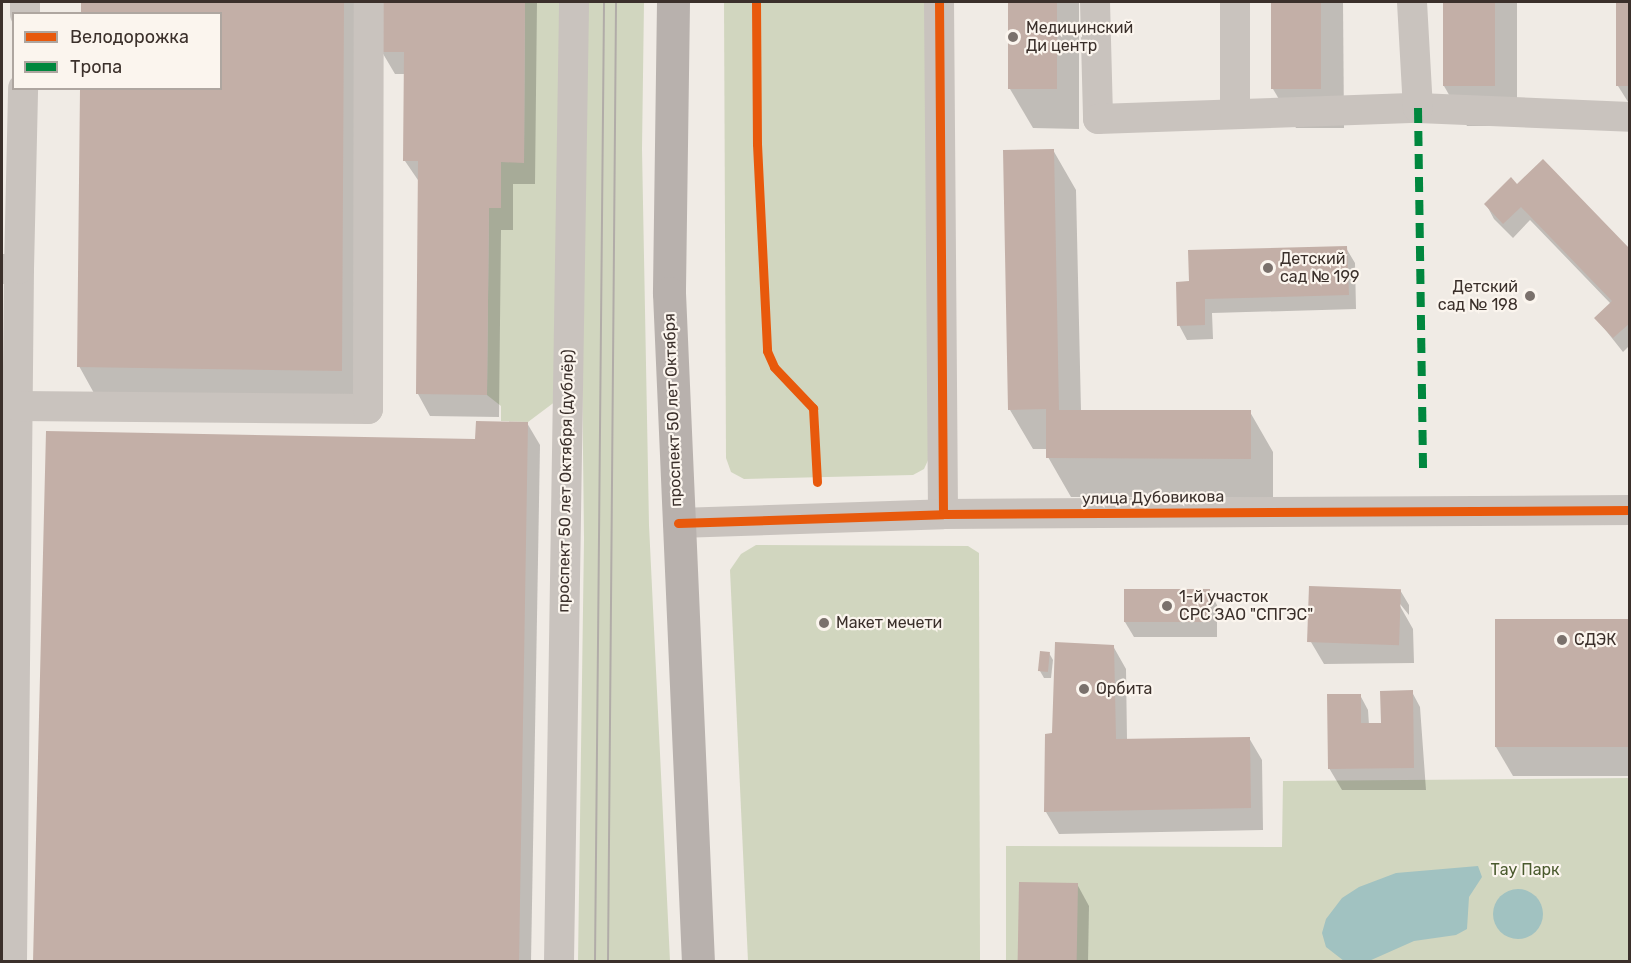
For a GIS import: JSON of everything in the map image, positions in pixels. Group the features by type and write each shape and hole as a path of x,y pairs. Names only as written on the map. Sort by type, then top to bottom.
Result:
{"main road":[{"name":"проспект 50 лет Октября","path":"673,2 669,292 698,962"}],"street":[{"path":"17,406 368,409 369,2"},
{"name":"проспект 50 лет Октября (дублёр)","path":"559,962 574,2"},
{"path":"939,2 943,514"},
{"path":"1095,2 1098,119 1418,108 1629,117"},
{"path":"1235,2 1235,114"},
{"path":"1412,2 1418,108"},
{"path":"12,962 17,406 10,269 23,90"},
{"name":"улица Дубовикова","path":"678,523 943,514 1629,510"}],"green space":[{"path":"525,2 566,2 560,398 528,422 501,421 501,406 487,395 489,208 501,208 501,162 524,162"},
{"path":"583,2 644,2 642,149 649,525 670,961 578,962 584,539 580,192"},
{"path":"724,2 927,2 930,456 924,469 913,475 744,479 731,472 726,458"},
{"path":"756,545 968,546 979,553 980,961 748,961 730,570 741,554"},
{"name":"Тау Парк","path":"1629,778 1629,961 1006,962 1006,846 1282,847 1283,781"}],"water":[{"path":"1478,866 1482,877 1469,897 1467,929 1456,935 1414,941 1369,961 1344,961 1326,947 1322,933 1326,919 1342,898 1359,887 1396,873"},
{"path":"1518,889 1536,896 1543,914 1536,932 1518,939 1500,932 1493,914 1500,896"}],"building":[{"path":"81,2 344,2 342,371 77,367 80,90 222,90 222,12 81,12"},
{"path":"381,2 525,2 524,163 501,162 501,208 489,208 487,395 416,394 418,161 403,161 404,52 381,52"},
{"path":"1008,2 1057,2 1057,89 1008,89"},
{"path":"1271,2 1321,2 1321,89 1271,89"},
{"path":"1443,2 1495,2 1495,86 1443,86"},
{"path":"1616,2 1630,2 1630,86 1616,86"},
{"path":"1054,149 1059,410 1251,410 1251,459 1046,458 1046,409 1008,410 1003,150"},
{"path":"1543,159 1630,249 1630,323 1613,338 1594,318 1612,301 1521,207 1503,224 1484,204 1511,177 1517,184"},
{"path":"1347,246 1349,295 1205,299 1205,325 1177,326 1176,282 1189,281 1188,250"},
{"path":"476,421 528,422 519,962 33,962 46,431 475,439"},
{"path":"1309,586 1401,589 1399,645 1307,642"},
{"name":"1-й участок СРС ЗАО \"СПГЭС\"","path":"1124,589 1210,589 1210,622 1124,622"},
{"path":"1495,619 1630,619 1630,747 1495,747"},
{"name":"Орбита","path":"1055,642 1114,645 1116,739 1250,737 1251,808 1044,812 1045,734 1052,733"},
{"path":"1040,651 1050,652 1048,672 1038,671"},
{"path":"1413,690 1414,768 1328,769 1327,694 1361,694 1361,723 1381,723 1380,691"},
{"path":"1019,882 1078,883 1077,962 1018,961"}],"tram line":[{"path":"595,962 604,2"},
{"path":"608,962 616,2"}],"marked path":[{"path":"1418,108 1423,469"}],"cycle path":[{"path":"756,2 757,144 767,351 774,367 813,408 817,482"},
{"path":"939,2 943,514"},
{"path":"678,523 943,514 1630,510"}],"place":[{"name":"Медицинский Ди центр","path":"1013,37"},
{"name":"Детский сад № 199","path":"1268,268"},
{"name":"Детский сад № 198","path":"1530,296"},
{"name":"1-й участок СРС ЗАО \"СПГЭС\"","path":"1167,606"},
{"name":"Макет мечети","path":"824,623"},
{"name":"СДЭК","path":"1562,640"},
{"name":"Орбита","path":"1084,689"}]}
